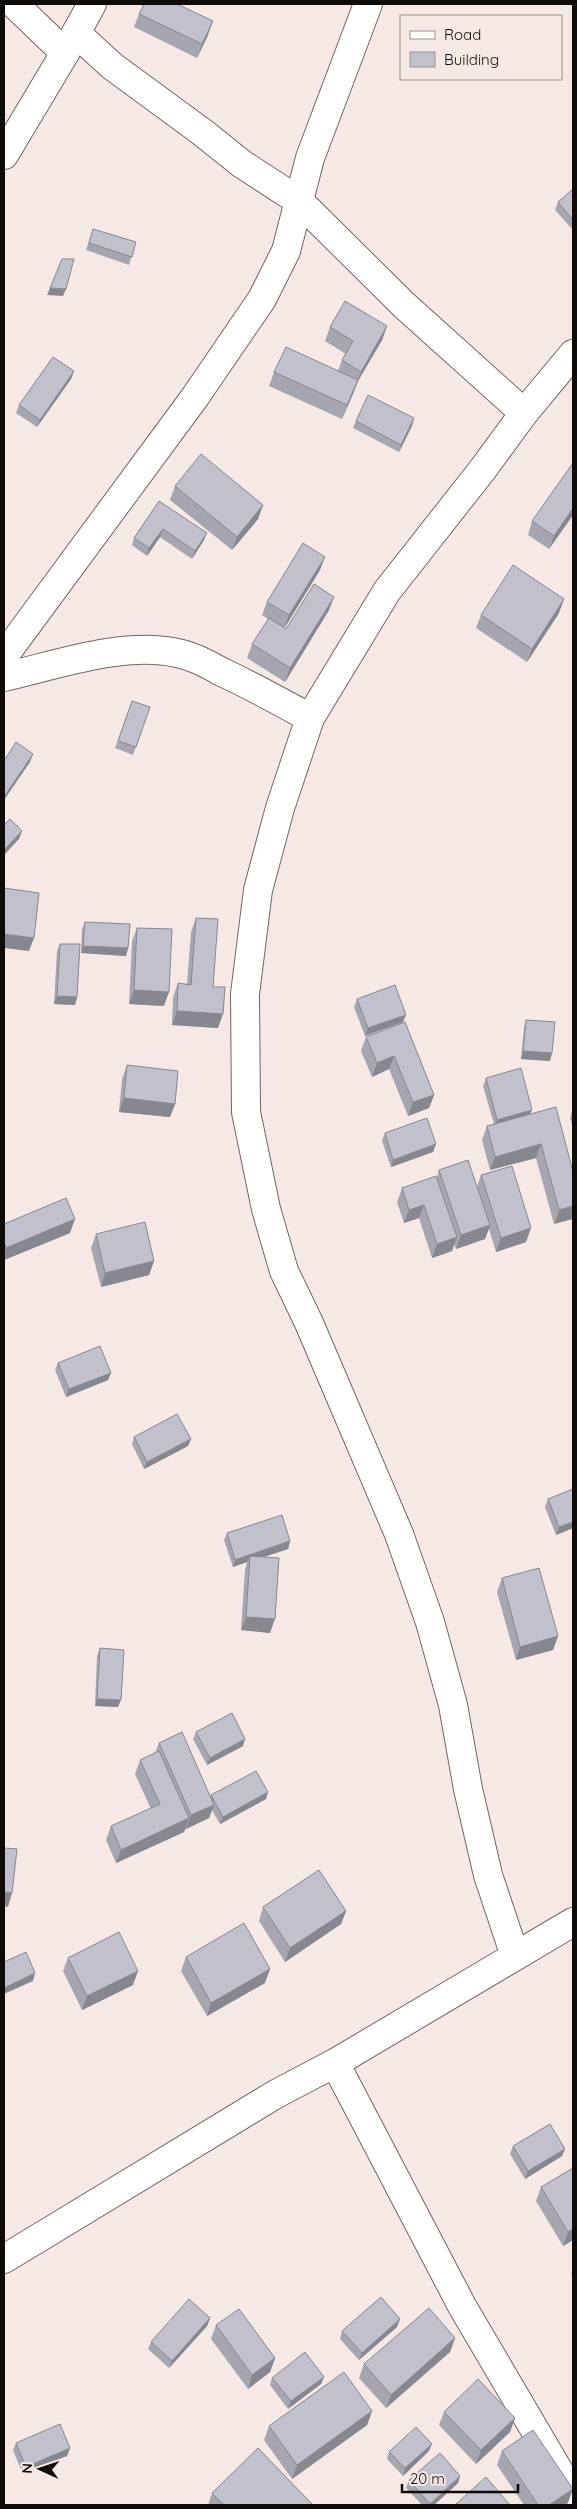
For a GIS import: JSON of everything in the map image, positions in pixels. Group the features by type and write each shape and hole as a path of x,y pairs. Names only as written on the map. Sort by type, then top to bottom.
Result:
{"street":[{"path":"14,4 71,43 112,66 242,164 299,201 404,305 524,413"},
{"path":"4,155 92,4"},
{"path":"4,656 238,336 262,299 286,251 310,158 368,4"},
{"path":"515,1956 488,1875 468,1789 453,1705 430,1622 399,1534 309,1323 284,1272 266,1209 246,1112 245,994 258,890 280,808 310,718 387,591 483,469 524,413 573,354"},
{"path":"4,677 97,655 147,650 174,652 191,656 262,691 310,718"},
{"path":"4,2259 276,2094 335,2063 573,1922"},
{"path":"335,2063 462,2306 573,2495"}],"building":[{"path":"144,4 177,4 213,21 202,44 139,14"},
{"path":"573,189 573,220 558,202"},
{"path":"93,229 136,242 132,257 89,243"},
{"path":"62,259 74,259 66,289 50,288"},
{"path":"345,301 387,326 361,372 342,360 353,341 330,327"},
{"path":"286,347 358,380 347,405 274,372"},
{"path":"53,357 74,371 40,420 19,405"},
{"path":"368,395 414,418 401,445 356,421"},
{"path":"201,454 263,505 237,537 175,486"},
{"path":"573,463 573,508 554,536 532,521"},
{"path":"159,501 207,533 195,551 163,529 149,548 134,538"},
{"path":"303,543 325,557 289,615 267,602"},
{"path":"513,565 564,599 532,649 481,615"},
{"path":"314,584 334,597 290,668 252,644 269,618 286,629"},
{"path":"132,701 150,707 136,747 118,741"},
{"path":"16,742 33,754 4,797 4,761"},
{"path":"10,819 22,831 4,850 4,825"},
{"path":"4,888 39,893 34,938 4,934"},
{"path":"196,918 218,919 213,987 225,987 223,1014 177,1011 178,983 191,985"},
{"path":"85,922 130,924 128,948 83,946"},
{"path":"137,928 172,929 169,992 134,990"},
{"path":"60,944 80,944 77,997 57,996"},
{"path":"395,985 406,1015 368,1028 357,999"},
{"path":"526,1020 555,1022 552,1053 523,1051"},
{"path":"405,1022 434,1095 413,1102 394,1056 377,1063 366,1037"},
{"path":"127,1065 178,1071 175,1104 124,1098"},
{"path":"521,1068 532,1110 497,1120 486,1078"},
{"path":"556,1107 573,1172 573,1206 559,1210 541,1144 495,1157 487,1126"},
{"path":"427,1118 436,1144 393,1160 385,1133"},
{"path":"468,1160 490,1225 461,1235 439,1170"},
{"path":"512,1166 531,1228 501,1238 481,1175"},
{"path":"436,1176 457,1237 437,1244 424,1205 409,1210 402,1188"},
{"path":"66,1198 75,1219 6,1248 4,1224"},
{"path":"145,1222 154,1261 105,1273 96,1234"},
{"path":"100,1346 111,1373 69,1389 58,1363"},
{"path":"177,1414 191,1439 147,1462 134,1437"},
{"path":"573,1489 573,1522 559,1527 548,1499"},
{"path":"282,1515 290,1541 235,1560 227,1533"},
{"path":"250,1556 279,1558 275,1619 246,1617"},
{"path":"539,1568 558,1636 520,1647 502,1578"},
{"path":"100,1648 124,1650 121,1700 97,1699"},
{"path":"232,1713 245,1739 210,1758 196,1732"},
{"path":"182,1732 214,1805 191,1815 159,1743"},
{"path":"159,1751 189,1818 121,1850 111,1826 160,1804 140,1760"},
{"path":"256,1771 268,1792 223,1817 211,1795"},
{"path":"4,1848 17,1849 12,1893 4,1892"},
{"path":"319,1870 346,1911 290,1948 263,1907"},
{"path":"244,1923 270,1969 211,2003 186,1957"},
{"path":"119,1932 138,1971 87,1996 68,1958"},
{"path":"26,1952 35,1973 4,1988 4,1962"},
{"path":"550,2124 565,2149 528,2171 513,2146"},
{"path":"573,2168 573,2229 568,2232 541,2187"},
{"path":"381,2297 400,2319 362,2353 342,2331"},
{"path":"189,2299 210,2318 172,2361 151,2342"},
{"path":"429,2308 455,2338 391,2395 364,2364"},
{"path":"239,2309 275,2358 252,2375 216,2325"},
{"path":"305,2352 324,2377 291,2401 272,2378"},
{"path":"344,2372 372,2411 297,2465 269,2426"},
{"path":"478,2379 515,2418 481,2450 444,2412"},
{"path":"60,2424 70,2448 26,2467 16,2443"},
{"path":"416,2427 432,2444 405,2468 389,2452"},
{"path":"533,2430 573,2489 549,2505 538,2505 502,2451"},
{"path":"258,2448 313,2505 224,2505 212,2493"},
{"path":"440,2453 460,2476 430,2504 409,2480"},
{"path":"486,2477 510,2505 456,2504"}]}
